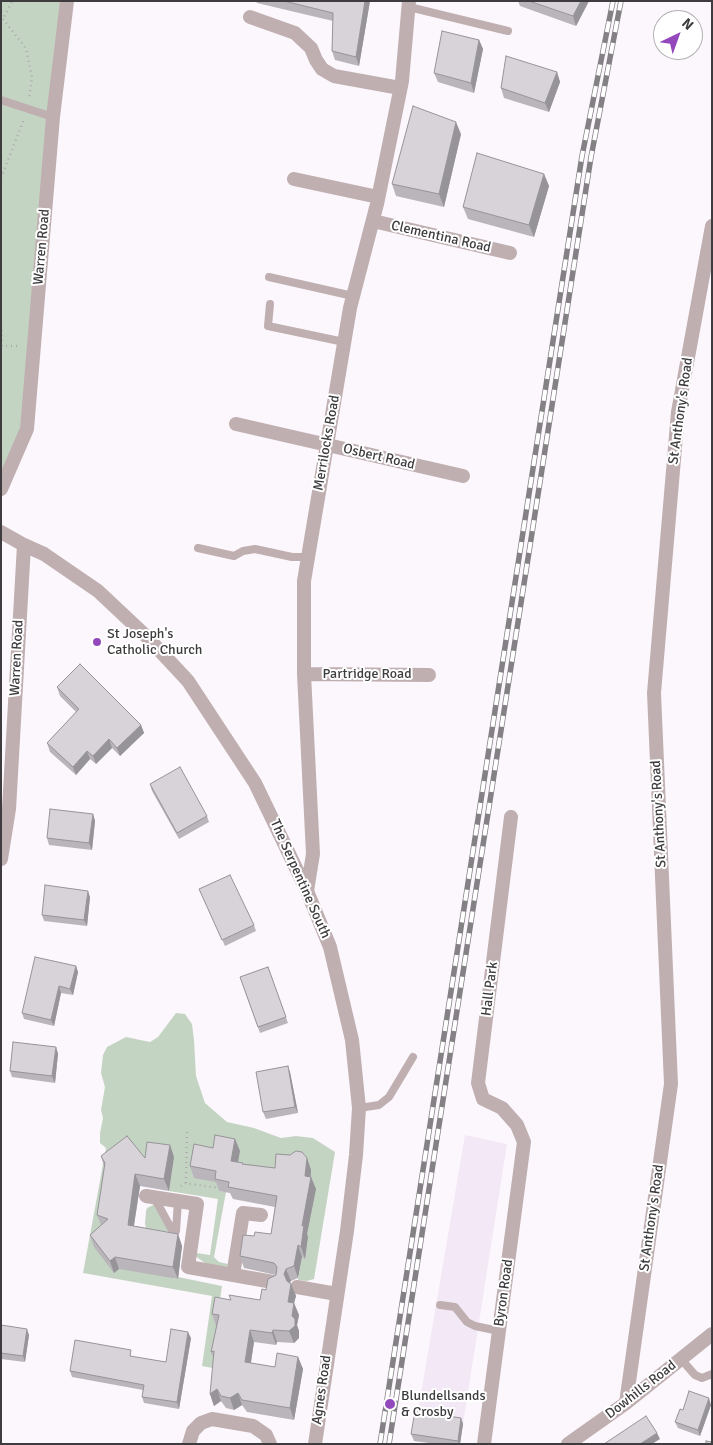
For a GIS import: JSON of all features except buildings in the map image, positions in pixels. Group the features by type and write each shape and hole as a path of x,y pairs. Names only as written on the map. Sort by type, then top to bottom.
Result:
{"street":[{"name":"Warren Road","path":"1,489 27,428 53,117 67,1"},
{"name":"Merrilocks Road","path":"308,891 313,854 304,674 304,581 344,342 353,296 373,221 400,88 409,4"},
{"path":"250,18 295,33 311,48 322,69 334,76 400,88"},
{"path":"294,179 378,197"},
{"name":"Clementina Road","path":"373,221 510,253"},
{"name":"St Anthony's Road","path":"626,1404 671,1084 654,693 678,412 712,226"},
{"name":"Osbert Road","path":"236,424 463,476"},
{"name":"The Serpentine South","path":"1,532 44,554 98,591 147,637 188,680 255,783 308,891 330,947 352,1040 360,1108 355,1164 330,1336"},
{"name":"Warren Road","path":"1,859 9,809 24,545"},
{"name":"Partridge Road","path":"304,674 429,675"},
{"name":"Hall Park","path":"511,817 478,1083 483,1099 502,1108 517,1125 524,1142"},
{"name":"Byron Road","path":"484,1444 524,1142"},
{"path":"150,1196 197,1204 188,1267 274,1282"},
{"path":"233,1275 243,1213 261,1215"},
{"path":"297,1286 337,1294"},
{"name":"Dowhills Road","path":"568,1444 626,1404 712,1334"},
{"name":"Agnes Road","path":"315,1444 330,1336"},
{"path":"189,1444 193,1431 201,1423 212,1419 253,1426 266,1435 270,1444"}],"lane":[{"path":"409,4 508,31"},
{"path":"1,100 53,117"},
{"path":"269,277 353,296"},
{"path":"270,304 268,326 344,342"},
{"path":"198,548 234,556 243,551 255,549 292,557 308,557"},
{"path":"360,1108 379,1106 389,1097 413,1057"},
{"path":"150,1196 172,1230 176,1231 178,1201"},
{"path":"440,1305 455,1307 467,1322 474,1326 499,1331"},
{"path":"681,1359 695,1375 702,1378 712,1374"}],"path":[{"path":"1,178 28,109 32,77 26,48 2,19 12,1"},
{"path":"1,326 2,346 20,346 34,349"},
{"path":"186,1183 187,1130"}],"shaded area":[{"path":"465,1135 507,1144 463,1424 417,1417"}],"green space":[{"path":"1,1 71,1 27,429 1,483"},
{"path":"176,1013 185,1014 192,1024 196,1076 205,1103 213,1110 227,1122 254,1128 281,1138 296,1136 313,1138 335,1152 314,1279 307,1281 298,1280 302,1257 305,1258 308,1238 306,1238 315,1189 235,1175 240,1151 220,1183 219,1191 226,1192 214,1257 219,1262 228,1264 227,1267 206,1264 190,1252 210,1255 218,1199 169,1191 174,1157 151,1160 140,1159 123,1266 177,1279 178,1277 222,1286 216,1326 227,1328 218,1369 202,1366 212,1296 83,1273 106,1148 100,1143 103,1118 101,1110 105,1087 101,1073 103,1055 107,1047 126,1037 150,1042 158,1037"},
{"path":"155,1204 170,1232 146,1228 147,1208"}],"railway":[{"path":"380,1444 582,156 613,1"},
{"path":"389,1444 591,157 621,1"}],"place":[{"name":"St Joseph's Catholic Church","path":"97,642"},
{"name":"Blundellsands & Crosby","path":"390,1404"}]}
